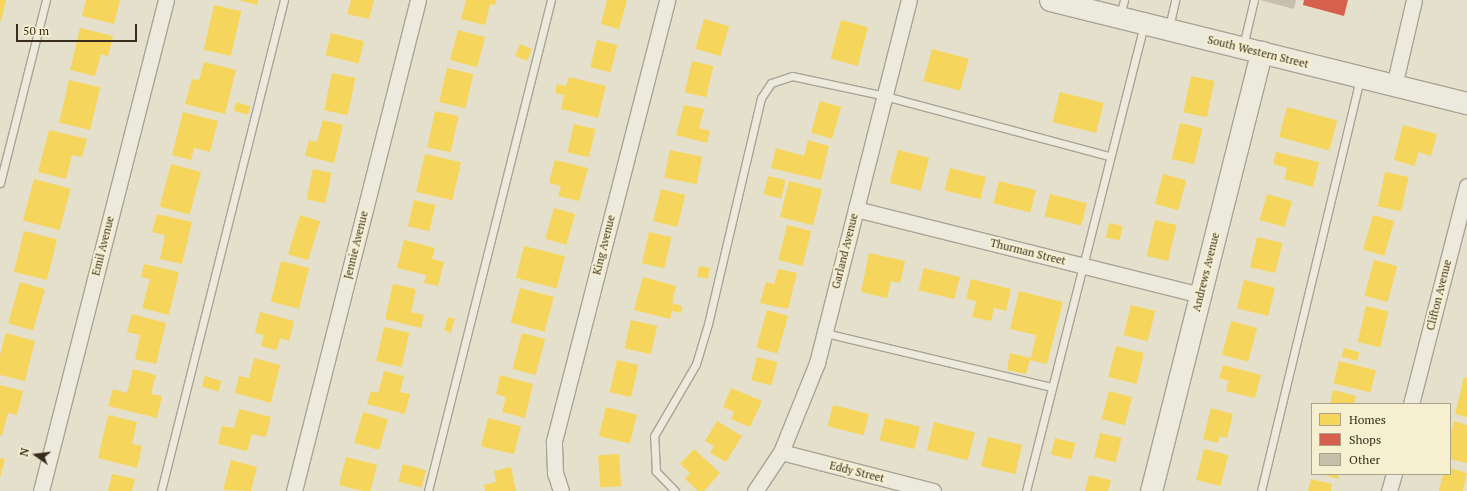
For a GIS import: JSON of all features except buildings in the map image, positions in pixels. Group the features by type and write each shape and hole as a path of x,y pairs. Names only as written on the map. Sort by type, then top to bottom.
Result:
{"street":[{"name":"Emil Avenue","path":"41,491 166,0"},
{"name":"Jennie Avenue","path":"294,491 418,0"},
{"name":"King Avenue","path":"561,491 555,473 554,441 666,0"},
{"name":"Garland Avenue","path":"755,491 781,452 817,363 909,0"},
{"name":"South Western Street","path":"1050,0 1122,9 1145,24 1467,104"},
{"path":"1394,86 1414,0"},
{"name":"Andrews Avenue","path":"1151,491 1200,295 1252,50"},
{"name":"Clifton Avenue","path":"1411,403 1467,186"},
{"name":"Thurman Street","path":"856,209 1200,295"},
{"name":"Eddy Street","path":"781,452 933,491"},
{"path":"1389,491 1394,475"}],"lane":[{"path":"0,183 46,0"},
{"path":"161,491 284,0"},
{"path":"428,491 551,0"},
{"path":"1169,29 1175,0"},
{"path":"1252,50 1254,0"},
{"path":"1026,491 1050,386 1083,266 1109,156 1145,24"},
{"path":"675,491 656,471 654,436 696,364 708,324 761,98 771,83 792,76 885,96 1109,156"},
{"path":"1261,491 1360,77"},
{"path":"825,333 1050,386"}]}
